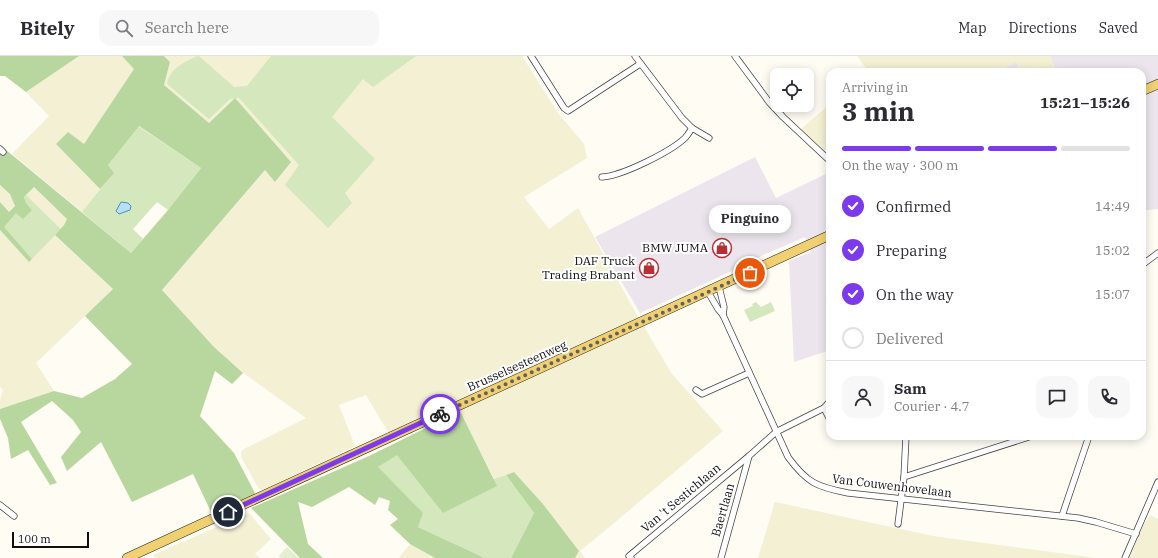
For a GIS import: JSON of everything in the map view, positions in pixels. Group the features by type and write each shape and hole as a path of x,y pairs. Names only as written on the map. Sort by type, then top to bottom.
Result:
{"main road":[{"path":"1146,89 1158,84"},
{"name":"Brusselsesteenweg","path":"127,558 826,237"}],"street":[{"path":"531,56 564,108 568,110 640,64"},
{"path":"635,56 682,118 692,128 709,138"},
{"path":"735,56 769,102 826,157"},
{"path":"602,177 610,176 653,159 685,138 692,128"},
{"path":"1146,262 1158,253"},
{"name":"Van Couwenhovelaan","path":"719,287 724,307 724,315"},
{"name":"Van Couwenhovelaan","path":"708,292 718,309 724,315 788,457 798,471 810,481 826,489 848,493 1062,516 1096,522 1136,534"},
{"path":"696,390 702,394 749,373"},
{"path":"749,456 776,432 824,408 826,405"},
{"path":"824,408 826,412"},
{"path":"898,524 904,477 905,440"},
{"path":"904,477 1020,440"},
{"path":"1062,516 1088,440"},
{"name":"Van 't Sestichlaan","path":"631,558 629,556 749,456"},
{"name":"Baertlaan","path":"721,558 749,456"},
{"path":"1125,558 1158,482"},
{"path":"0,505 14,516"}],"shaded area":[{"path":"79,56 122,56 135,69 84,144 56,144 100,189 82,212 12,154 49,116 26,92"},
{"path":"164,56 522,56 558,113 584,144 587,158 524,197 549,229 578,208 637,315 672,374 723,431 580,551 585,558 575,558 579,551 543,504 514,472 494,479 457,406 389,434 366,395 339,405 355,446 263,490 259,489 241,457 241,452 244,449 306,418 243,373 214,347 162,290 265,170 235,98 209,123 164,85 170,62"},
{"path":"857,56 1050,56 1055,68 1019,68 1016,62 1004,68 866,68"},
{"path":"1050,56 1158,56 1158,209 1146,210 1146,68 1055,68"},
{"path":"1016,62 1019,68 1004,68"},
{"path":"826,107 826,151 801,129"},
{"path":"755,157 776,198 826,174 826,351 794,362 789,261 811,252 805,237 763,255 745,265 640,313 595,237"},
{"path":"0,185 10,193 13,198 15,206 9,212 0,202"},
{"path":"34,187 68,219 61,229 26,195"},
{"path":"0,230 29,262 55,235 113,289 36,363 54,391 0,409 0,400 3,390 0,387"},
{"path":"775,502 933,536 1096,558 758,558"},
{"path":"249,513 271,539 255,554 260,558 156,558 153,555"},
{"path":"1150,515 1158,519 1158,558 1129,558 1142,528"},
{"path":"410,544 435,558 399,558"}],"green space":[{"path":"0,56 79,56 26,92 5,76 0,76"},
{"path":"122,56 164,56 170,62 164,85 209,123 235,98 291,162 275,182 265,170 162,290 214,347 243,373 232,384 215,371 200,416 234,453 256,495 213,516 193,474 132,502 101,442 67,471 61,457 81,432 73,420 52,401 21,422 57,483 50,485 28,450 11,459 8,438 0,419 0,409 54,391 82,398 115,379 132,364 85,316 113,289 55,235 67,219 34,187 24,197 26,203 32,210 23,219 16,213 4,227 32,259 29,262 0,230 0,202 9,212 15,206 10,194 0,185 0,145 131,253 168,210 201,168 139,126 108,165 114,173 100,189 56,144 68,132 84,144 134,69"},
{"path":"199,56 234,87 247,86 271,56 416,56 373,87 363,79 332,117 375,159 345,193 352,203 328,228 285,185 299,165 239,98 230,99 209,119 167,84 174,70"},
{"path":"138,126 201,168 168,210 157,202 133,229 143,239 131,253 82,212 113,173 108,165"},
{"path":"26,195 61,229 32,259 3,227 16,213 32,210 26,203 24,197"},
{"path":"756,302 761,307 771,302 775,311 750,322 744,310 753,306 752,304"},
{"path":"460,411 497,486 443,513 397,455 378,467 423,513 418,527 485,558 435,558 410,544 390,525 398,519 388,510 390,501 379,497 375,505 349,487 312,507 298,502 308,544 323,558 300,558 251,508 369,456"},
{"path":"397,454 494,479 506,475 534,513 511,558 485,558 418,527 378,467"},
{"path":"514,472 543,504 579,551 575,558 511,558 534,513 506,475"},
{"path":"287,547 299,558 281,558 279,556"}],"water":[{"path":"121,202 128,203 131,206 130,210 119,214 116,211"}],"way so far":[{"path":"440,414 750,273"}],"place":[{"name":"BMW JUMA","path":"722,248"},
{"name":"DAF Truck Trading Brabant","path":"649,268"},
{"name":"Pinguino","path":"750,273"}],"route":[{"path":"228,512 440,414"}]}
